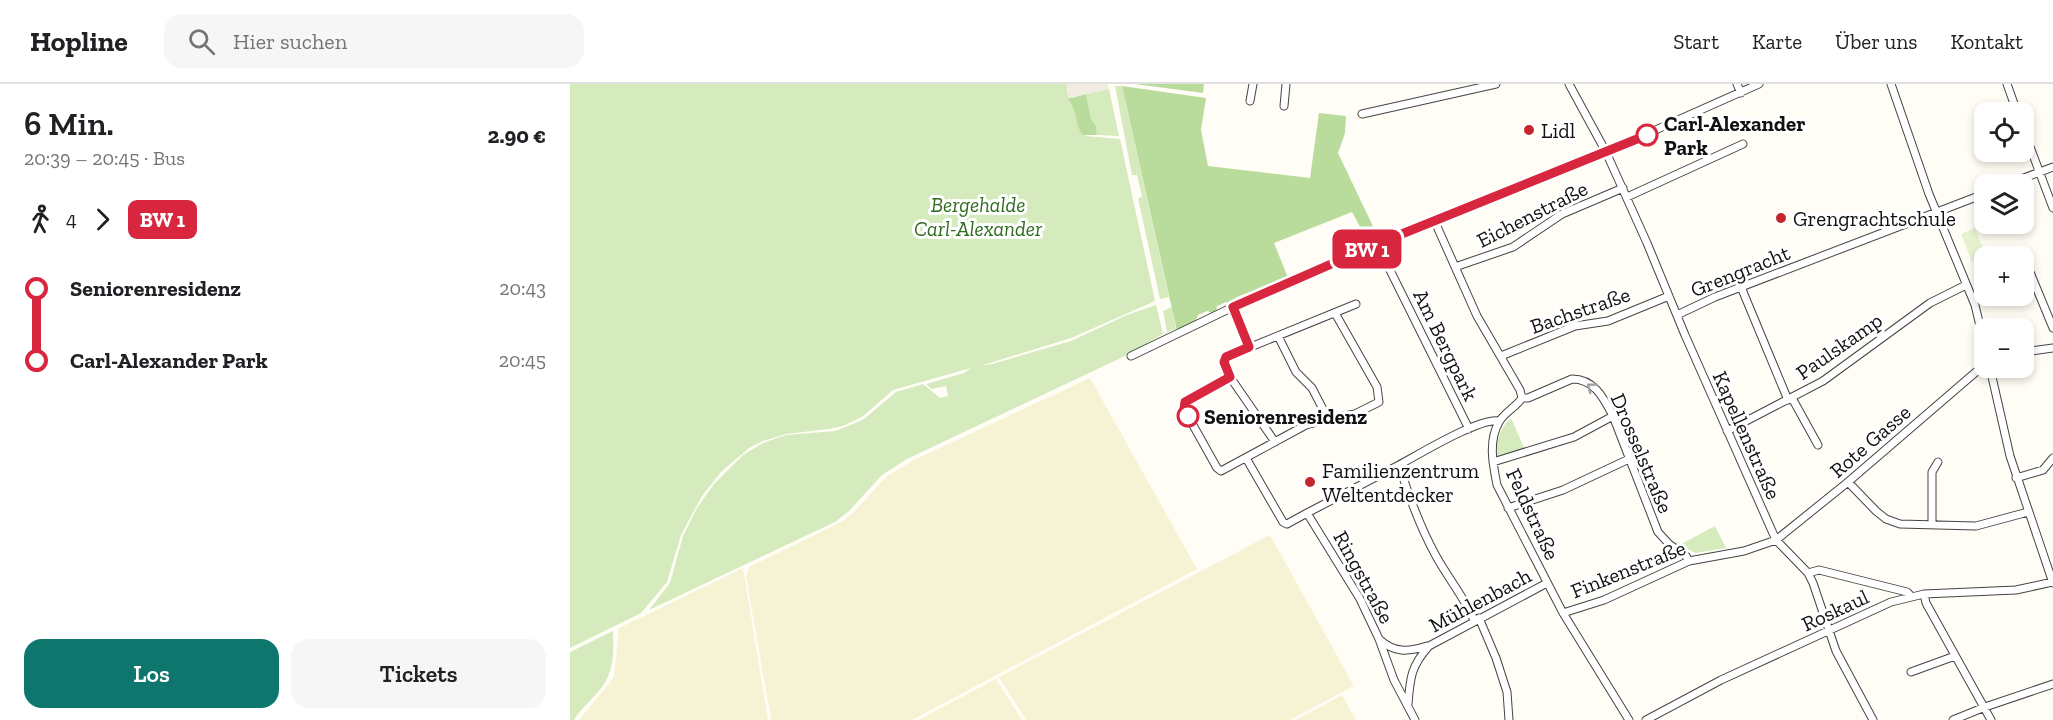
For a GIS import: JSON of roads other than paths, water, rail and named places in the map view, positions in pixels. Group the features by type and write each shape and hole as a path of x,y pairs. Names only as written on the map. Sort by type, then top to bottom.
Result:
{"street":[{"path":"1250,101 1253,84"},
{"path":"1284,106 1286,84"},
{"path":"1362,114 1496,84"},
{"name":"Kapellenstraße","path":"1569,84 1623,188 1776,540 1808,573 1836,651 1873,720"},
{"path":"1737,84 1741,93"},
{"path":"1131,356 1233,307 1377,244 1606,152 1759,84"},
{"path":"1891,84 1905,128 1978,318"},
{"path":"2007,84 2013,102"},
{"path":"1627,197 1743,144"},
{"path":"2034,158 2053,208"},
{"path":"2034,174 2053,167"},
{"name":"Eichenstraße","path":"1455,267 1513,247 1562,214 1623,188"},
{"name":"Grengracht","path":"1677,315 1741,286 1974,198"},
{"path":"1435,222 1477,316 1520,390 1522,398 1499,421"},
{"name":"Am Bergpark","path":"1377,244 1469,429"},
{"path":"2034,282 2053,328"},
{"name":"Paulskamp","path":"1727,431 1823,381 1930,303 1966,285"},
{"path":"1741,286 1790,399 1818,445"},
{"name":"Bachstraße","path":"1501,356 1575,326 1608,321 1669,296"},
{"path":"1275,442 1230,377 1224,362 1226,357 1356,304"},
{"path":"1233,307 1249,347"},
{"path":"1230,377 1185,402 1184,409 1217,468 1221,471 1306,425 1355,414 1379,402 1377,387 1335,313"},
{"path":"1278,336 1296,372 1311,388 1328,419"},
{"path":"2034,351 2053,348"},
{"name":"Rote Gasse","path":"1776,540 1848,482 1974,374"},
{"path":"1992,378 2016,478 2053,582"},
{"name":"Drosselstraße","path":"1522,398 1528,398 1572,379 1591,384 1605,401 1613,416 1658,532 1689,561"},
{"path":"1493,462 1574,436 1613,416"},
{"name":"Ringstraße","path":"1415,720 1394,680 1379,639 1360,599 1308,513 1469,429 1493,420 1499,421"},
{"name":"Feldstraße","path":"1499,421 1493,435 1493,462 1497,484 1563,614 1629,720"},
{"path":"1246,458 1283,522 1287,524 1308,513"},
{"path":"2016,478 2043,470 2053,458"},
{"path":"1508,508 1563,490 1629,459"},
{"path":"1932,525 1932,472 1938,462"},
{"path":"1399,465 1421,527 1437,558 1477,619 1496,658 1507,692 1509,720"},
{"path":"1848,482 1886,519 1900,524 1976,526 2028,512"},
{"name":"Finkenstraße","path":"1563,614 1604,600 1689,561 1744,551 1776,540"},
{"path":"1808,573 1819,570 1907,592 1911,596"},
{"name":"Roskaul","path":"1648,720 1721,680 1891,602 1924,594 2016,590 2053,582"},
{"name":"Mühlenbach","path":"1408,704 1412,670 1417,659 1429,646 1547,583"},
{"path":"1924,594 1926,603 1991,720"},
{"name":"Mühlenbach","path":"1379,639 1393,650 1404,651 1429,646"},
{"path":"1911,672 1955,656"},
{"path":"1953,720 2053,684"}],"place":[{"name":"Lidl","path":"1529,130"},
{"name":"Carl-Alexander Park","path":"1647,135"},
{"name":"Grengrachtschule","path":"1781,218"},
{"name":"Seniorenresidenz","path":"1188,416"},
{"name":"Familienzentrum Weltentdecker","path":"1310,482"}],"park label":[{"name":"Bergehalde Carl-Alexander","path":"978,216"}]}
